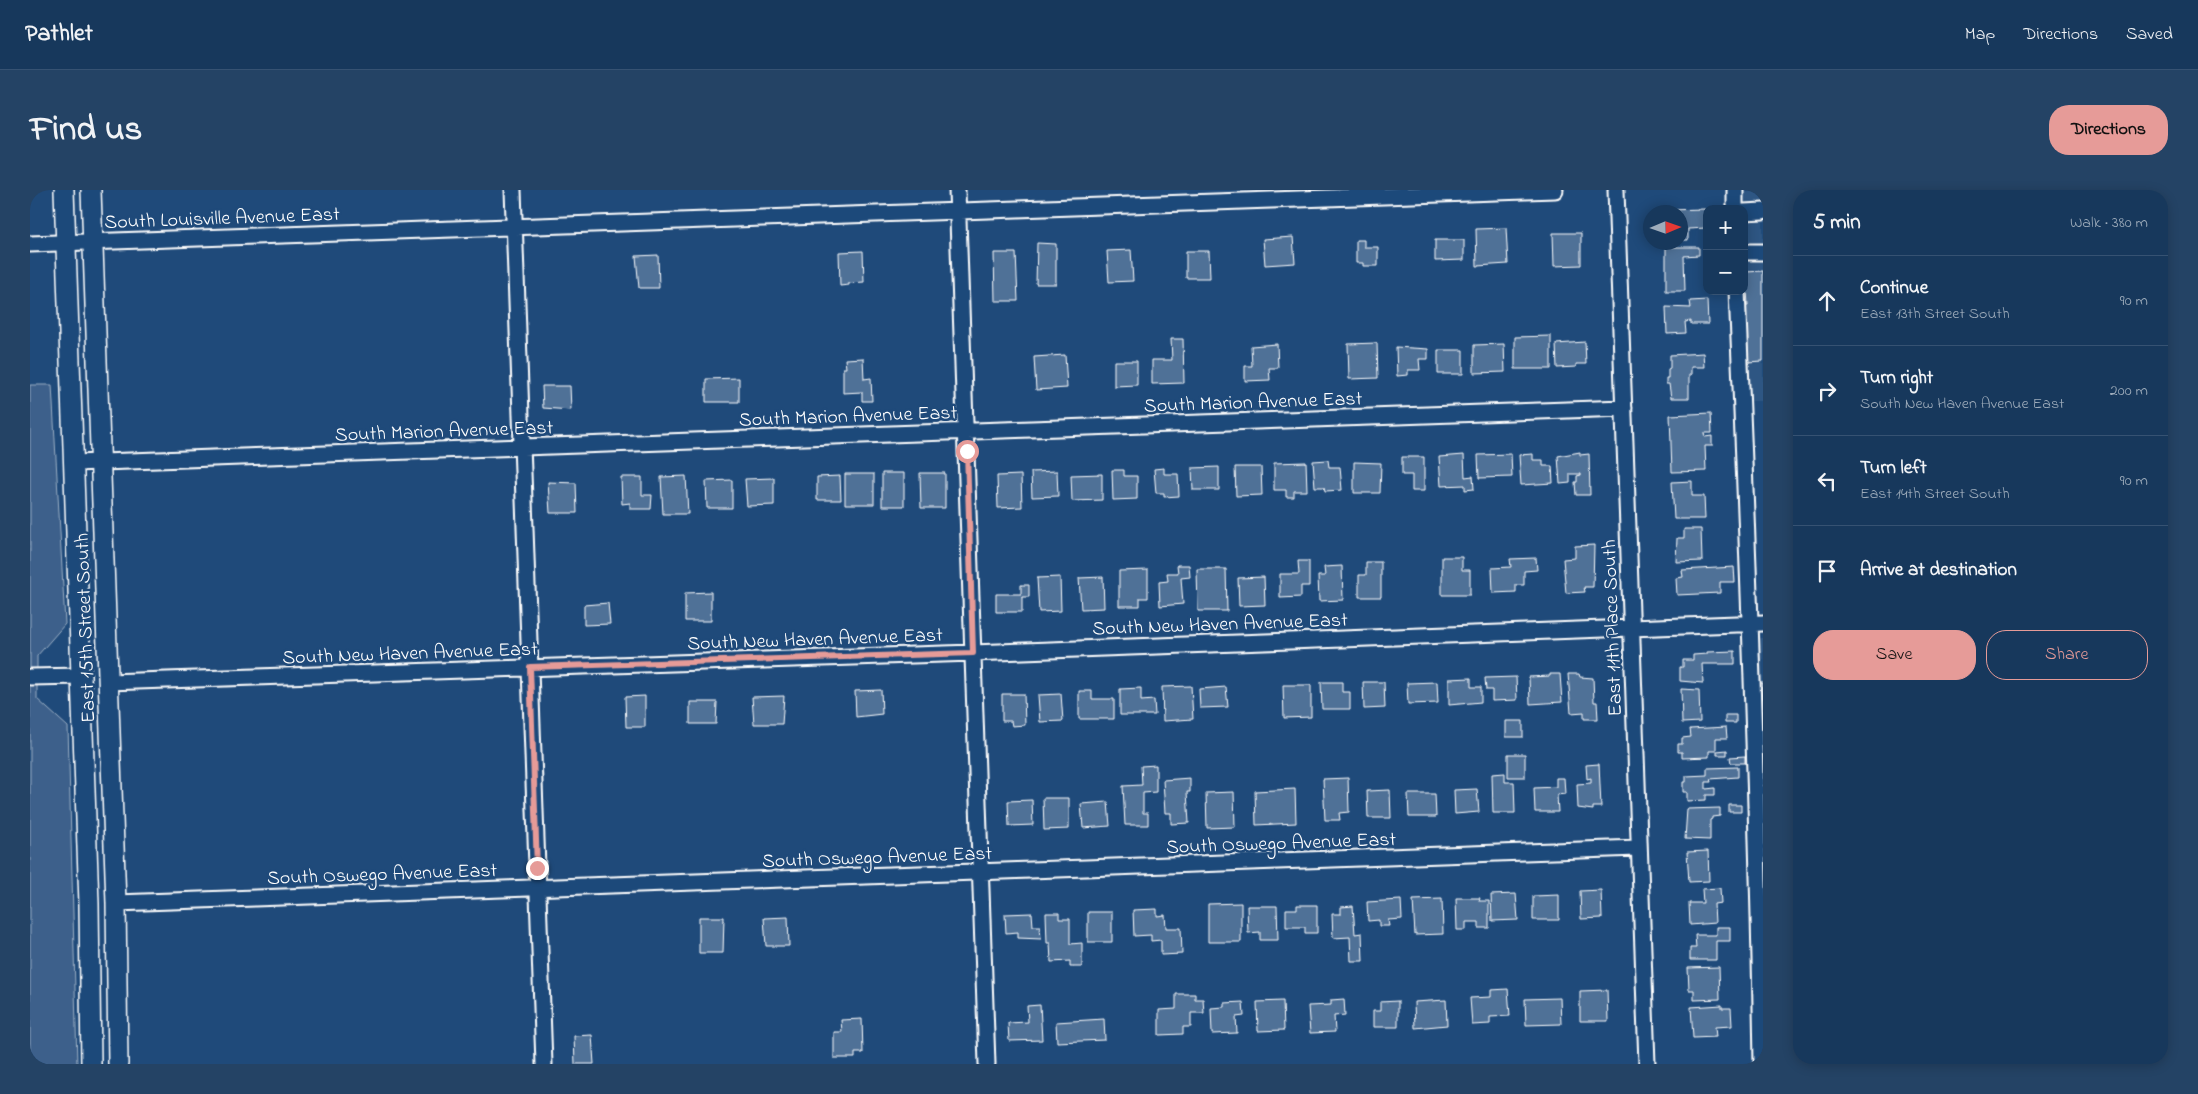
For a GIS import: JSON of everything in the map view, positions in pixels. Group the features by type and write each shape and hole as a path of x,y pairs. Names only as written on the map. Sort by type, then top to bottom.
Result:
{"main road":[{"name":"East 15th Street South","path":"64,190 82,676 92,1064"},
{"name":"East 15th Street South","path":"91,190 116,903 118,1064"},
{"path":"82,676 108,682"},
{"path":"89,904 116,903"}],"street":[{"path":"513,190 544,1064"},
{"path":"957,190 987,1064"},
{"name":"South Louisville Avenue East","path":"30,244 958,211 1201,196 1555,190"},
{"name":"East 11th Place South","path":"1616,190 1647,1064"},
{"path":"1735,190 1735,205"},
{"path":"1748,212 1763,211"},
{"path":"1748,252 1763,252"},
{"path":"1737,295 1756,623 1762,927 1762,1064"},
{"name":"South Marion Avenue East","path":"74,463 1624,408"},
{"name":"South New Haven Avenue East","path":"108,682 973,653 1756,623"},
{"path":"30,677 82,676"},
{"name":"South Oswego Avenue East","path":"116,903 1638,848"}],"shaded area":[{"path":"1763,191 1763,401 1746,401 1745,295 1748,295 1748,205 1742,205 1741,192"},
{"path":"30,385 52,385 65,624 37,656 37,699 68,727 77,1064 30,1064"},
{"path":"1754,638 1763,638 1763,857"}],"building":[{"path":"1688,209 1703,209 1703,228 1688,229"},
{"path":"1506,228 1508,264 1477,266 1476,229"},
{"path":"1553,233 1581,233 1581,265 1554,266"},
{"path":"1293,237 1295,263 1265,265 1263,239"},
{"path":"1356,240 1364,240 1364,247 1378,247 1378,266 1363,266 1363,263 1356,263"},
{"path":"1435,240 1464,240 1464,260 1435,261"},
{"path":"1037,243 1056,244 1056,284 1036,284"},
{"path":"1688,247 1699,247 1699,255 1684,256 1685,291 1666,291 1666,250 1688,250"},
{"path":"1131,250 1133,281 1109,282 1107,251"},
{"path":"863,251 864,282 840,286 839,252"},
{"path":"1186,251 1209,251 1210,278 1186,278"},
{"path":"994,253 1016,253 1018,301 995,301"},
{"path":"658,255 659,288 639,288 636,256"},
{"path":"1763,271 1763,361 1747,362 1745,306 1748,306 1748,272"},
{"path":"1707,300 1708,324 1691,324 1691,321 1685,322 1686,333 1667,334 1666,307 1691,308 1690,301"},
{"path":"1551,336 1551,369 1515,369 1515,337"},
{"path":"1171,339 1183,339 1184,383 1152,384 1152,360 1172,360"},
{"path":"1585,342 1586,364 1576,364 1576,367 1557,368 1556,344"},
{"path":"1377,343 1378,378 1349,379 1348,344"},
{"path":"1277,344 1278,368 1269,368 1270,380 1245,381 1245,366 1252,366 1251,346"},
{"path":"1504,344 1505,372 1474,373 1474,345"},
{"path":"1396,347 1428,349 1428,359 1419,359 1420,370 1408,370 1408,375 1397,376"},
{"path":"1438,350 1463,350 1463,374 1438,374"},
{"path":"1703,353 1704,367 1691,367 1689,398 1671,398 1669,384 1666,384 1668,369 1670,368 1670,355"},
{"path":"1065,355 1067,388 1036,390 1034,357"},
{"path":"863,358 864,379 871,378 872,401 862,401 862,392 843,393 843,368 846,368 845,359"},
{"path":"1114,361 1137,361 1137,385 1114,386"},
{"path":"739,378 739,402 706,402 706,379"},
{"path":"542,386 570,386 571,410 543,408"},
{"path":"1711,413 1712,433 1704,433 1705,437 1712,436 1712,446 1705,446 1706,471 1672,472 1670,415"},
{"path":"1580,452 1580,455 1589,454 1590,495 1576,495 1575,482 1577,482 1577,476 1581,474 1570,474 1570,483 1560,484 1558,456"},
{"path":"1511,454 1512,477 1479,478 1478,455"},
{"path":"1533,454 1533,460 1543,460 1543,466 1552,466 1553,483 1521,485 1519,455"},
{"path":"1464,455 1465,477 1473,476 1474,489 1465,490 1465,485 1441,486 1439,457"},
{"path":"1402,457 1424,457 1424,491 1412,491 1412,475 1402,475"},
{"path":"1328,460 1329,467 1340,467 1342,490 1325,491 1324,487 1315,487 1313,461"},
{"path":"1306,462 1307,491 1294,491 1294,497 1286,497 1286,490 1274,490 1274,463"},
{"path":"1354,462 1381,463 1380,493 1354,493"},
{"path":"1219,467 1219,490 1193,490 1192,468"},
{"path":"1235,467 1261,467 1262,495 1236,496"},
{"path":"1164,468 1164,474 1178,474 1179,496 1164,497 1164,493 1156,493 1154,469"},
{"path":"1112,470 1124,470 1124,476 1137,476 1137,499 1113,500"},
{"path":"1057,471 1058,496 1032,497 1031,472"},
{"path":"882,473 904,473 904,506 882,506"},
{"path":"920,473 945,473 945,508 921,508"},
{"path":"845,474 874,474 874,504 845,504"},
{"path":"1102,474 1102,500 1072,501 1071,475"},
{"path":"1021,475 1022,507 998,508 997,476"},
{"path":"686,476 688,514 663,514 661,477"},
{"path":"840,476 841,500 817,500 817,477"},
{"path":"621,477 642,477 642,495 652,495 651,509 630,509 630,503 622,504"},
{"path":"774,478 774,505 747,506 745,479"},
{"path":"732,480 732,508 707,508 706,481"},
{"path":"1692,481 1692,496 1704,496 1705,519 1674,519 1672,482"},
{"path":"548,482 576,483 577,513 550,513"},
{"path":"1684,529 1701,529 1702,561 1676,562 1677,538 1684,538"},
{"path":"1594,545 1593,587 1584,587 1585,592 1566,593 1563,559 1575,558 1575,546"},
{"path":"1442,557 1462,557 1462,570 1470,570 1470,595 1442,595"},
{"path":"1536,558 1537,570 1524,571 1524,585 1516,585 1516,592 1493,593 1492,568 1511,567 1510,559"},
{"path":"1298,561 1309,561 1309,586 1301,586 1301,597 1280,598 1280,574 1299,574"},
{"path":"1366,562 1381,562 1381,597 1359,597 1359,575 1366,575"},
{"path":"1177,565 1189,565 1190,577 1181,578 1183,604 1160,606 1159,582 1168,581 1167,573 1178,573"},
{"path":"1342,566 1343,600 1319,601 1318,576 1325,576 1324,567"},
{"path":"1734,567 1735,582 1720,582 1720,593 1677,595 1676,578 1683,577 1682,570"},
{"path":"1197,569 1226,569 1227,611 1198,611"},
{"path":"1148,570 1148,598 1140,598 1140,606 1119,606 1119,571"},
{"path":"1060,577 1061,611 1039,612 1037,578"},
{"path":"1103,577 1104,608 1081,609 1079,578"},
{"path":"1264,577 1265,605 1239,606 1238,578"},
{"path":"1021,585 1029,585 1029,597 1022,597 1022,612 996,612 996,594 1021,594"},
{"path":"711,592 711,621 685,621 685,593"},
{"path":"608,603 610,624 584,625 584,605"},
{"path":"1735,651 1735,664 1702,664 1703,683 1680,681 1680,667 1683,667 1683,660 1693,660 1693,655 1707,654 1707,652"},
{"path":"1550,674 1560,674 1562,702 1530,704 1529,677 1550,676"},
{"path":"1568,674 1579,674 1580,677 1593,678 1594,702 1597,702 1598,719 1584,719 1584,712 1571,713"},
{"path":"1516,677 1517,700 1492,701 1492,690 1486,690 1485,678"},
{"path":"1471,678 1471,687 1481,687 1481,702 1449,705 1449,679"},
{"path":"1321,682 1342,682 1342,692 1350,692 1350,709 1322,709"},
{"path":"1363,682 1384,682 1385,708 1364,709"},
{"path":"1437,682 1438,703 1408,704 1407,683"},
{"path":"1758,683 1763,683 1763,724 1759,724"},
{"path":"1283,685 1311,685 1311,717 1284,718"},
{"path":"1191,686 1193,719 1163,721 1162,687"},
{"path":"1226,687 1228,707 1200,708 1199,689"},
{"path":"1141,688 1141,701 1154,700 1155,715 1120,715 1120,689"},
{"path":"1681,689 1699,690 1700,722 1682,723"},
{"path":"881,690 882,714 856,717 855,691"},
{"path":"1079,691 1092,691 1092,699 1114,699 1114,719 1079,719"},
{"path":"1002,694 1024,694 1025,725 1012,726 1011,721 1002,721"},
{"path":"1061,694 1063,721 1040,722 1038,695"},
{"path":"645,696 645,727 626,727 625,697"},
{"path":"784,696 782,724 754,724 752,697"},
{"path":"690,702 717,702 716,724 690,724"},
{"path":"1725,715 1736,715 1736,723 1725,723"},
{"path":"1506,721 1523,721 1523,737 1506,737"},
{"path":"1726,727 1727,738 1716,738 1716,751 1709,751 1709,757 1682,758 1682,752 1678,752 1678,744 1682,744 1682,738 1691,737 1690,729"},
{"path":"1727,750 1727,755 1717,755 1717,751"},
{"path":"1508,754 1525,754 1525,777 1508,777"},
{"path":"1745,756 1745,763 1731,763 1730,757"},
{"path":"1599,764 1601,807 1593,807 1593,810 1578,808 1577,784 1591,783 1591,778 1587,779 1586,765"},
{"path":"1156,765 1156,792 1143,793 1143,813 1148,813 1148,825 1125,825 1123,786 1142,785 1141,766"},
{"path":"1738,767 1738,777 1710,779 1711,782 1706,782 1706,789 1715,788 1715,795 1706,795 1706,800 1687,801 1687,792 1683,792 1683,782 1686,782 1686,776 1707,775 1707,768"},
{"path":"1505,773 1505,782 1514,782 1515,813 1493,813 1492,774"},
{"path":"1190,778 1190,792 1187,792 1189,823 1171,824 1171,813 1165,813 1163,780"},
{"path":"1348,778 1349,812 1339,813 1340,820 1325,820 1323,779"},
{"path":"1556,778 1564,778 1565,794 1557,795 1558,812 1535,812 1534,788 1556,787"},
{"path":"1295,789 1296,823 1256,825 1255,791"},
{"path":"1477,789 1479,812 1455,814 1454,790"},
{"path":"1390,790 1391,818 1368,818 1367,791"},
{"path":"1234,792 1235,827 1207,828 1206,793"},
{"path":"1408,794 1435,794 1436,817 1409,817"},
{"path":"1043,798 1069,798 1069,829 1044,830"},
{"path":"1032,800 1033,825 1009,826 1008,801"},
{"path":"1108,802 1110,826 1083,828 1081,804"},
{"path":"1729,805 1741,805 1741,812 1729,812"},
{"path":"1720,808 1720,816 1712,817 1710,820 1710,840 1685,839 1687,809"},
{"path":"1708,851 1709,881 1689,882 1687,852"},
{"path":"1720,888 1721,903 1714,904 1715,923 1690,925 1689,903 1703,903 1702,889"},
{"path":"1601,890 1602,918 1581,919 1580,891"},
{"path":"1516,894 1518,920 1492,921 1491,895"},
{"path":"1559,895 1559,920 1533,920 1533,896"},
{"path":"1456,898 1480,898 1479,901 1489,901 1489,928 1479,928 1479,922 1466,922 1466,930 1457,930"},
{"path":"1442,899 1443,934 1415,935 1413,900"},
{"path":"1401,900 1402,919 1388,920 1389,926 1379,926 1379,920 1368,921 1367,902"},
{"path":"1241,903 1241,942 1208,942 1208,904"},
{"path":"1297,905 1317,905 1317,933 1305,933 1305,927 1286,927 1286,909 1297,909"},
{"path":"1247,906 1277,906 1278,940 1260,940 1260,932 1248,933"},
{"path":"1353,906 1355,934 1362,933 1363,961 1351,961 1350,937 1333,938 1332,914 1341,914 1341,907"},
{"path":"1157,909 1157,916 1165,915 1166,928 1181,928 1182,954 1161,955 1161,940 1151,941 1151,935 1134,936 1133,910"},
{"path":"1088,912 1112,912 1112,942 1088,942"},
{"path":"1032,913 1033,926 1040,926 1041,939 1018,938 1018,932 1006,933 1005,914"},
{"path":"1046,913 1059,913 1059,919 1070,919 1070,944 1082,943 1082,967 1070,967 1070,961 1051,962 1050,943 1047,943"},
{"path":"699,917 724,917 723,953 699,953"},
{"path":"788,917 789,946 766,946 764,918"},
{"path":"1716,927 1730,927 1730,941 1716,941 1716,960 1690,960 1690,948 1696,948 1695,935 1716,935"},
{"path":"1719,967 1720,999 1694,1000 1694,990 1689,990 1688,968"},
{"path":"1508,989 1510,1016 1490,1017 1490,1024 1472,1025 1470,998 1491,997 1491,990"},
{"path":"1607,990 1608,1021 1580,1021 1580,991"},
{"path":"1176,994 1195,994 1195,999 1203,999 1204,1013 1191,1013 1191,1027 1183,1027 1183,1034 1159,1035 1159,1010 1176,1009"},
{"path":"1560,998 1561,1024 1526,1025 1525,999"},
{"path":"1344,999 1345,1015 1334,1016 1335,1032 1310,1033 1308,1006 1331,1005 1331,1000"},
{"path":"1446,1000 1447,1025 1415,1028 1414,1002"},
{"path":"1283,1001 1284,1030 1258,1031 1257,1002"},
{"path":"1398,1001 1398,1027 1373,1027 1373,1011 1380,1011 1380,1002"},
{"path":"1243,1002 1244,1016 1236,1017 1237,1033 1212,1034 1211,1008 1224,1007 1224,1003"},
{"path":"1040,1005 1042,1040 1009,1041 1008,1023 1028,1022 1027,1006"},
{"path":"1722,1005 1722,1008 1731,1008 1732,1026 1715,1027 1716,1037 1693,1038 1691,1007"},
{"path":"862,1019 863,1053 855,1053 855,1058 834,1058 834,1032 842,1032 841,1020"},
{"path":"1104,1019 1105,1040 1057,1042 1056,1022"},
{"path":"592,1035 594,1064 575,1064 574,1036"}],"route":[{"path":"537,868 530,667 973,653 967,451"}]}
